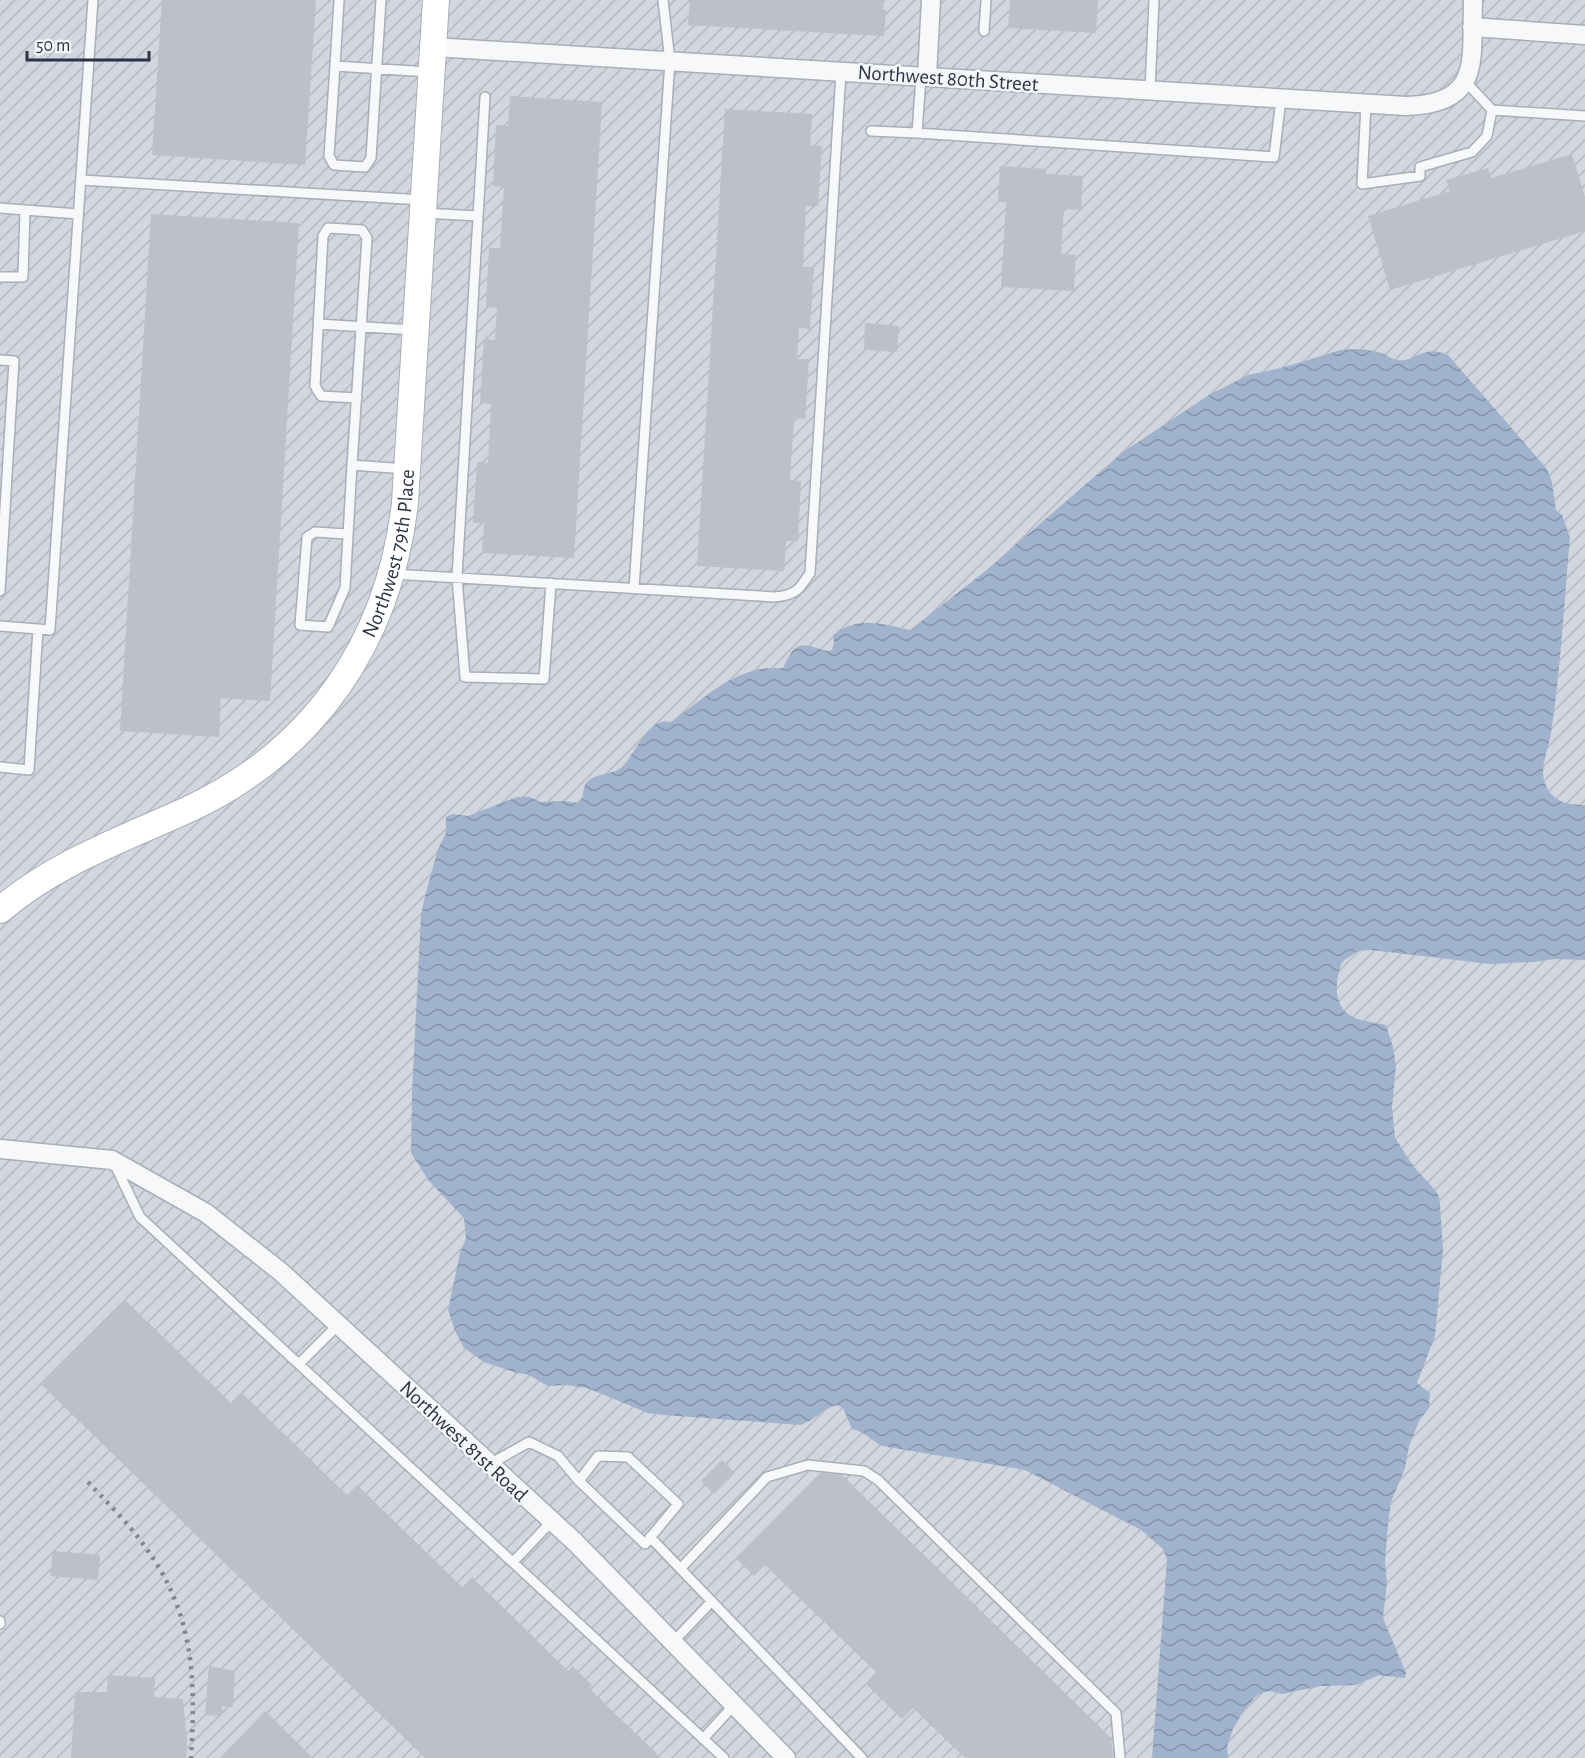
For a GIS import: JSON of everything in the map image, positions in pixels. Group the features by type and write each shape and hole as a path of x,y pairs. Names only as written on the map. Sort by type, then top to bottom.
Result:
{"main road":[{"name":"Northwest 79th Place","path":"0,910 62,866 92,850 211,798 276,755 315,717 347,673 372,628 392,573 402,531 408,469 436,0"}],"street":[{"path":"924,77 931,0"},
{"path":"1463,87 1470,69 1473,0"},
{"path":"1472,27 1585,34"},
{"name":"Northwest 80th Street","path":"434,47 1366,104 1426,106 1445,101 1463,87"},
{"path":"0,1149 112,1160"},
{"name":"Northwest 81st Road","path":"112,1160 206,1213 281,1272 552,1521 786,1758"}],"lane":[{"path":"0,626 50,630 93,0"},
{"path":"339,0 329,156 334,165 365,167 371,158 381,0"},
{"path":"634,588 670,61 663,0"},
{"path":"984,31 986,0"},
{"path":"1150,91 1154,0"},
{"path":"335,66 432,72"},
{"path":"392,573 775,597 789,596 800,589 810,573 841,72"},
{"path":"917,134 924,77"},
{"path":"1463,87 1492,110 1585,116"},
{"path":"484,97 457,577 465,677 544,679 551,583"},
{"path":"871,131 1274,157 1281,99"},
{"path":"1366,104 1362,184 1420,176 1420,167 1472,152 1487,136 1492,110"},
{"path":"81,180 424,207 478,216"},
{"path":"0,208 78,214"},
{"path":"0,277 22,277 25,210"},
{"path":"347,534 315,531 308,537 300,625 328,627 345,588 347,534 357,398 367,238 362,230 328,228 323,236 315,386 321,396 357,398"},
{"path":"318,324 416,330"},
{"path":"0,360 14,361 0,591"},
{"path":"352,465 408,469"},
{"path":"0,767 30,770 38,629"},
{"path":"112,1160 140,1217 723,1758"},
{"path":"299,1364 338,1325"},
{"path":"490,1464 529,1442 558,1456 579,1481 645,1544 678,1504 628,1457 598,1456 579,1481"},
{"path":"681,1568 767,1477 808,1465 864,1471 878,1480 1116,1713 1120,1758"},
{"path":"513,1562 552,1521"},
{"path":"650,1537 862,1758"},
{"path":"673,1642 712,1601"},
{"path":"703,1739 734,1705"}],"shaded area":[{"path":"0,0 1585,0 1585,1758 0,1758"}],"water":[{"path":"1360,349 1378,352 1397,360 1409,359 1432,351 1448,355 1547,469 1552,482 1556,510 1562,515 1570,537 1557,684 1543,777 1548,789 1556,798 1566,803 1585,805 1585,960 1555,959 1490,964 1371,950 1358,951 1342,962 1337,985 1338,1000 1346,1013 1353,1017 1386,1025 1396,1066 1392,1107 1395,1138 1414,1167 1439,1196 1440,1204 1443,1250 1435,1336 1417,1383 1430,1393 1429,1408 1419,1421 1409,1446 1405,1468 1391,1502 1385,1561 1387,1582 1383,1618 1406,1673 1405,1678 1379,1675 1356,1685 1321,1686 1282,1694 1269,1691 1257,1695 1244,1710 1233,1729 1227,1747 1228,1758 1152,1758 1167,1559 1163,1549 1141,1530 1025,1470 882,1446 852,1429 843,1408 837,1405 801,1425 648,1413 587,1388 566,1385 548,1386 527,1374 484,1362 464,1348 448,1310 460,1253 466,1238 464,1218 429,1181 411,1153 421,915 438,849 446,833 446,817 452,814 468,816 517,797 530,797 540,802 578,803 582,799 584,787 588,781 622,767 645,735 656,724 671,722 716,688 736,677 755,670 783,668 792,652 799,646 832,650 833,635 852,625 871,623 910,630 983,573 1123,452 1209,395 1248,375 1281,368 1341,350"}],"building":[{"path":"162,0 316,0 305,165 152,155"},
{"path":"690,0 884,0 883,10 886,10 884,36 688,25"},
{"path":"1010,0 1098,0 1096,33 1008,28"},
{"path":"510,96 602,102 574,558 482,553 484,523 473,523 477,462 488,463 491,404 480,403 484,339 495,340 497,308 486,307 489,248 500,248 504,187 493,186 496,125 508,126"},
{"path":"725,109 812,114 810,145 822,146 818,206 806,206 803,267 814,267 810,329 799,328 797,359 809,359 805,419 794,418 790,480 801,481 798,541 786,541 784,571 697,566"},
{"path":"1572,154 1585,197 1585,231 1390,290 1368,216 1450,191 1446,180 1488,168 1491,178"},
{"path":"1000,166 1046,169 1046,174 1083,176 1081,210 1064,209 1061,254 1076,255 1074,291 1001,287 1006,202 998,202"},
{"path":"151,214 299,223 270,701 221,698 219,737 120,731"},
{"path":"865,323 899,326 897,352 864,350"},
{"path":"125,1300 231,1403 242,1393 347,1495 357,1485 462,1587 472,1577 568,1671 572,1666 592,1685 589,1688 661,1758 425,1758 42,1385"},
{"path":"722,1460 735,1473 714,1494 701,1481"},
{"path":"820,1473 842,1475 1111,1738 1113,1758 965,1758 913,1708 902,1719 866,1684 877,1673 765,1565 754,1576 736,1558"},
{"path":"53,1551 100,1555 98,1580 50,1576"},
{"path":"209,1666 235,1671 233,1707 222,1706 222,1716 205,1715"},
{"path":"108,1675 155,1678 154,1697 183,1699 187,1740 186,1758 71,1758 75,1692 107,1692"},
{"path":"265,1711 313,1758 220,1758"}],"railway":[{"path":"88,1482 146,1548 174,1598 183,1623 192,1674 191,1758"}]}
